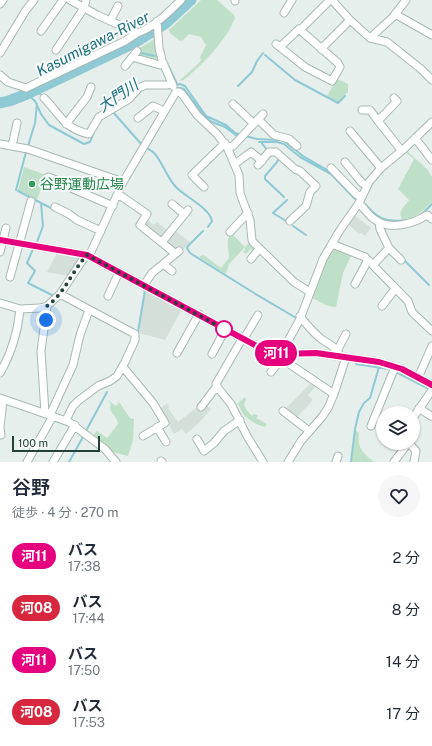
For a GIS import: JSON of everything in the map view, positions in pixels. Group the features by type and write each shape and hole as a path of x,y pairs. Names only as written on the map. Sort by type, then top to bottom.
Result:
{"street":[{"path":"0,4 3,0"},
{"path":"0,53 26,10 34,0"},
{"path":"42,26 63,0"},
{"path":"70,0 137,33"},
{"path":"56,46 84,8 86,0"},
{"path":"0,75 8,82 26,88 145,30 157,23 181,0"},
{"path":"284,13 292,0"},
{"path":"305,22 331,0 370,38 387,42 430,76"},
{"path":"370,38 395,14 406,0"},
{"path":"110,21 118,6"},
{"path":"395,14 432,35"},
{"path":"321,49 350,20"},
{"path":"0,303 20,309 47,306 60,294 82,261 91,252 124,182 164,111 174,87 163,64 159,48 157,23"},
{"path":"299,29 321,49 342,67 332,81 305,67 278,45 299,29"},
{"path":"125,66 134,54 160,65 163,64"},
{"path":"44,98 66,124 89,134 99,117 129,99 145,85 167,85 174,87 181,92 200,119 226,145 239,175 240,193 250,220 252,240 259,249 294,282 310,292"},
{"path":"66,124 87,97 91,87"},
{"path":"378,121 397,101 394,98"},
{"path":"233,104 259,119 274,135 281,132 297,146"},
{"path":"138,118 153,106 164,111"},
{"path":"362,110 370,110 401,150"},
{"path":"204,187 192,175 226,145 233,146 259,119"},
{"path":"271,372 281,356 299,319 320,266 360,200 367,185 381,168 432,122"},
{"path":"12,146 17,123"},
{"path":"354,133 381,168"},
{"path":"415,138 430,158"},
{"path":"0,144 28,150 124,182"},
{"path":"235,164 251,152 260,163 269,152 276,152 316,186 310,192 303,213 290,221"},
{"path":"345,162 362,183 367,185"},
{"path":"331,168 357,195 370,216 379,222 399,225 417,221 427,215 432,218"},
{"path":"48,177 55,182 67,184 76,193 113,206"},
{"path":"118,194 147,214 140,225 177,253 152,273 144,285"},
{"path":"10,276 31,201"},
{"path":"162,242 186,212 172,204"},
{"path":"57,210 101,231"},
{"path":"230,232 248,213"},
{"path":"379,222 380,229 389,248 401,260"},
{"path":"0,252 6,228"},
{"path":"2,240 87,255 199,314 242,340 281,356 334,394"},
{"path":"332,244 366,257 408,301 412,312 432,331"},
{"path":"355,284 371,262 389,248"},
{"path":"251,259 259,249"},
{"path":"163,264 172,271"},
{"path":"108,296 119,272"},
{"path":"382,306 395,289"},
{"path":"60,294 135,334 135,340 115,378 98,386 75,404 66,420"},
{"path":"47,306 41,351 49,415"},
{"path":"0,373 15,334 20,309"},
{"path":"27,462 73,365 80,335 89,310"},
{"path":"177,353 199,314"},
{"path":"200,406 216,386 258,315"},
{"path":"299,319 319,337 338,349 344,357"},
{"path":"212,354 225,330"},
{"path":"338,349 346,334"},
{"path":"418,378 432,346"},
{"path":"281,356 312,353 379,362 395,367 418,378 432,389 420,408 431,416"},
{"path":"288,462 298,444 326,411 334,394 344,357"},
{"path":"122,367 152,397 165,423 142,436"},
{"path":"371,426 376,420 395,367"},
{"path":"216,386 231,404 247,436 263,462"},
{"path":"1,435 0,427 2,399 66,420 75,425 105,449 116,462"},
{"path":"283,411 309,431"},
{"path":"197,438 204,451 214,443 224,431 240,420"},
{"path":"146,424 150,431"},
{"path":"53,462 75,425"},
{"path":"157,427 166,442"},
{"path":"394,462 403,450"},
{"path":"414,462 416,450"}],"shaded area":[{"path":"353,214 371,228 365,236 361,233 359,234 347,223"},
{"path":"146,219 154,225 157,222 168,231 163,238 160,238 144,225"},
{"path":"174,230 190,242 181,252 174,249 167,243 166,240"},
{"path":"57,253 79,257 80,260 69,276 47,272"},
{"path":"145,290 182,309 165,340 139,333"},
{"path":"312,382 317,385 308,395 313,400 295,419 284,410"},
{"path":"167,403 169,406 168,408 178,422 197,407 201,409 205,404 211,409 199,423 186,434 182,429 174,434 160,409"}],"green space":[{"path":"201,0 217,0 233,14 235,18 226,35 213,52 184,80 179,81 201,60 200,57 206,45 201,37 189,34 180,41 170,33 169,30"},
{"path":"155,39 158,58 156,59 139,55 138,49"},
{"path":"337,79 348,84 348,92 338,102 327,96"},
{"path":"406,150 427,169 432,177 432,202 415,216 402,219 400,214 401,211 409,200 398,189 414,159 404,151"},
{"name":"谷野運動広場","path":"24,167 46,175 37,200 18,190"},
{"path":"231,233 245,247 229,264 226,274 199,257 203,255 205,256 221,268 229,258 228,242"},
{"path":"250,242 256,248 254,251 250,249 246,254 243,252 245,247"},
{"path":"333,246 352,254 343,273 336,307 326,305 310,297 322,266"},
{"path":"245,397 246,400 244,404 246,408 252,416 254,414 257,415 258,416 256,419 267,424 265,427 251,421 243,414 237,404"},
{"path":"108,400 116,406 119,402 130,418 134,419 133,440 128,456 109,451 92,436 97,431 107,438 118,424 118,421 110,410 111,404"},
{"path":"355,430 359,433 360,447 374,462 351,462"}],"waterway":[{"name":"Kasumigawa-River","path":"0,103 27,94 134,43 166,23 191,0"},
{"name":"Kasumigawa-River","path":"139,40 139,45"},
{"path":"140,49 141,53 155,56"},
{"path":"238,86 252,72 263,53"},
{"path":"265,55 295,80 338,103 345,96"},
{"path":"169,67 177,84"},
{"name":"大門川","path":"175,85 180,84 185,86 206,116 226,125 235,133 241,135"},
{"name":"Kasumigawa-River","path":"36,86 40,94"},
{"name":"大門川","path":"162,88 172,88"},
{"name":"大門川","path":"178,88 184,89 205,117 212,122 225,127 237,136"},
{"name":"大門川","path":"27,94 35,101 41,114 49,125 84,144 90,142 94,132"},
{"path":"28,146 35,123 37,104"},
{"path":"113,112 142,145"},
{"name":"大門川","path":"245,136 257,139 278,140"},
{"name":"大門川","path":"284,141 303,156 329,171"},
{"name":"大門川","path":"259,142 277,142 284,144 300,157 331,174 355,199"},
{"path":"261,142 267,150"},
{"path":"145,147 156,155 176,187 207,211 212,221 208,227"},
{"path":"16,190 26,152"},
{"path":"278,157 277,162 265,176 265,179 284,197"},
{"path":"18,191 41,203 43,226 37,242"},
{"path":"286,221 273,213 287,200"},
{"path":"41,203 53,209"},
{"name":"大門川","path":"365,204 383,219 393,221 406,220"},
{"name":"大門川","path":"420,216 432,204"},
{"path":"293,226 306,235"},
{"path":"203,231 188,246 187,248 190,253 298,319"},
{"path":"33,249 27,263 35,271 28,283 54,296 52,298"},
{"path":"403,259 429,285"},
{"path":"138,332 145,290"},
{"path":"356,364 388,369"},
{"path":"351,462 355,429 359,412 364,403 370,398 379,367"},
{"path":"396,372 431,390"},
{"path":"87,429 107,392"},
{"path":"69,462 84,435"}],"bus line":[{"name":"河11","path":"0,240 87,255 199,314 258,348 281,354 316,353 379,362 402,369 432,385"}],"place":[{"name":"谷野運動広場","path":"32,184"}],"route":[{"path":"46,320 47,306 60,294 87,255 199,314 224,329"}]}
